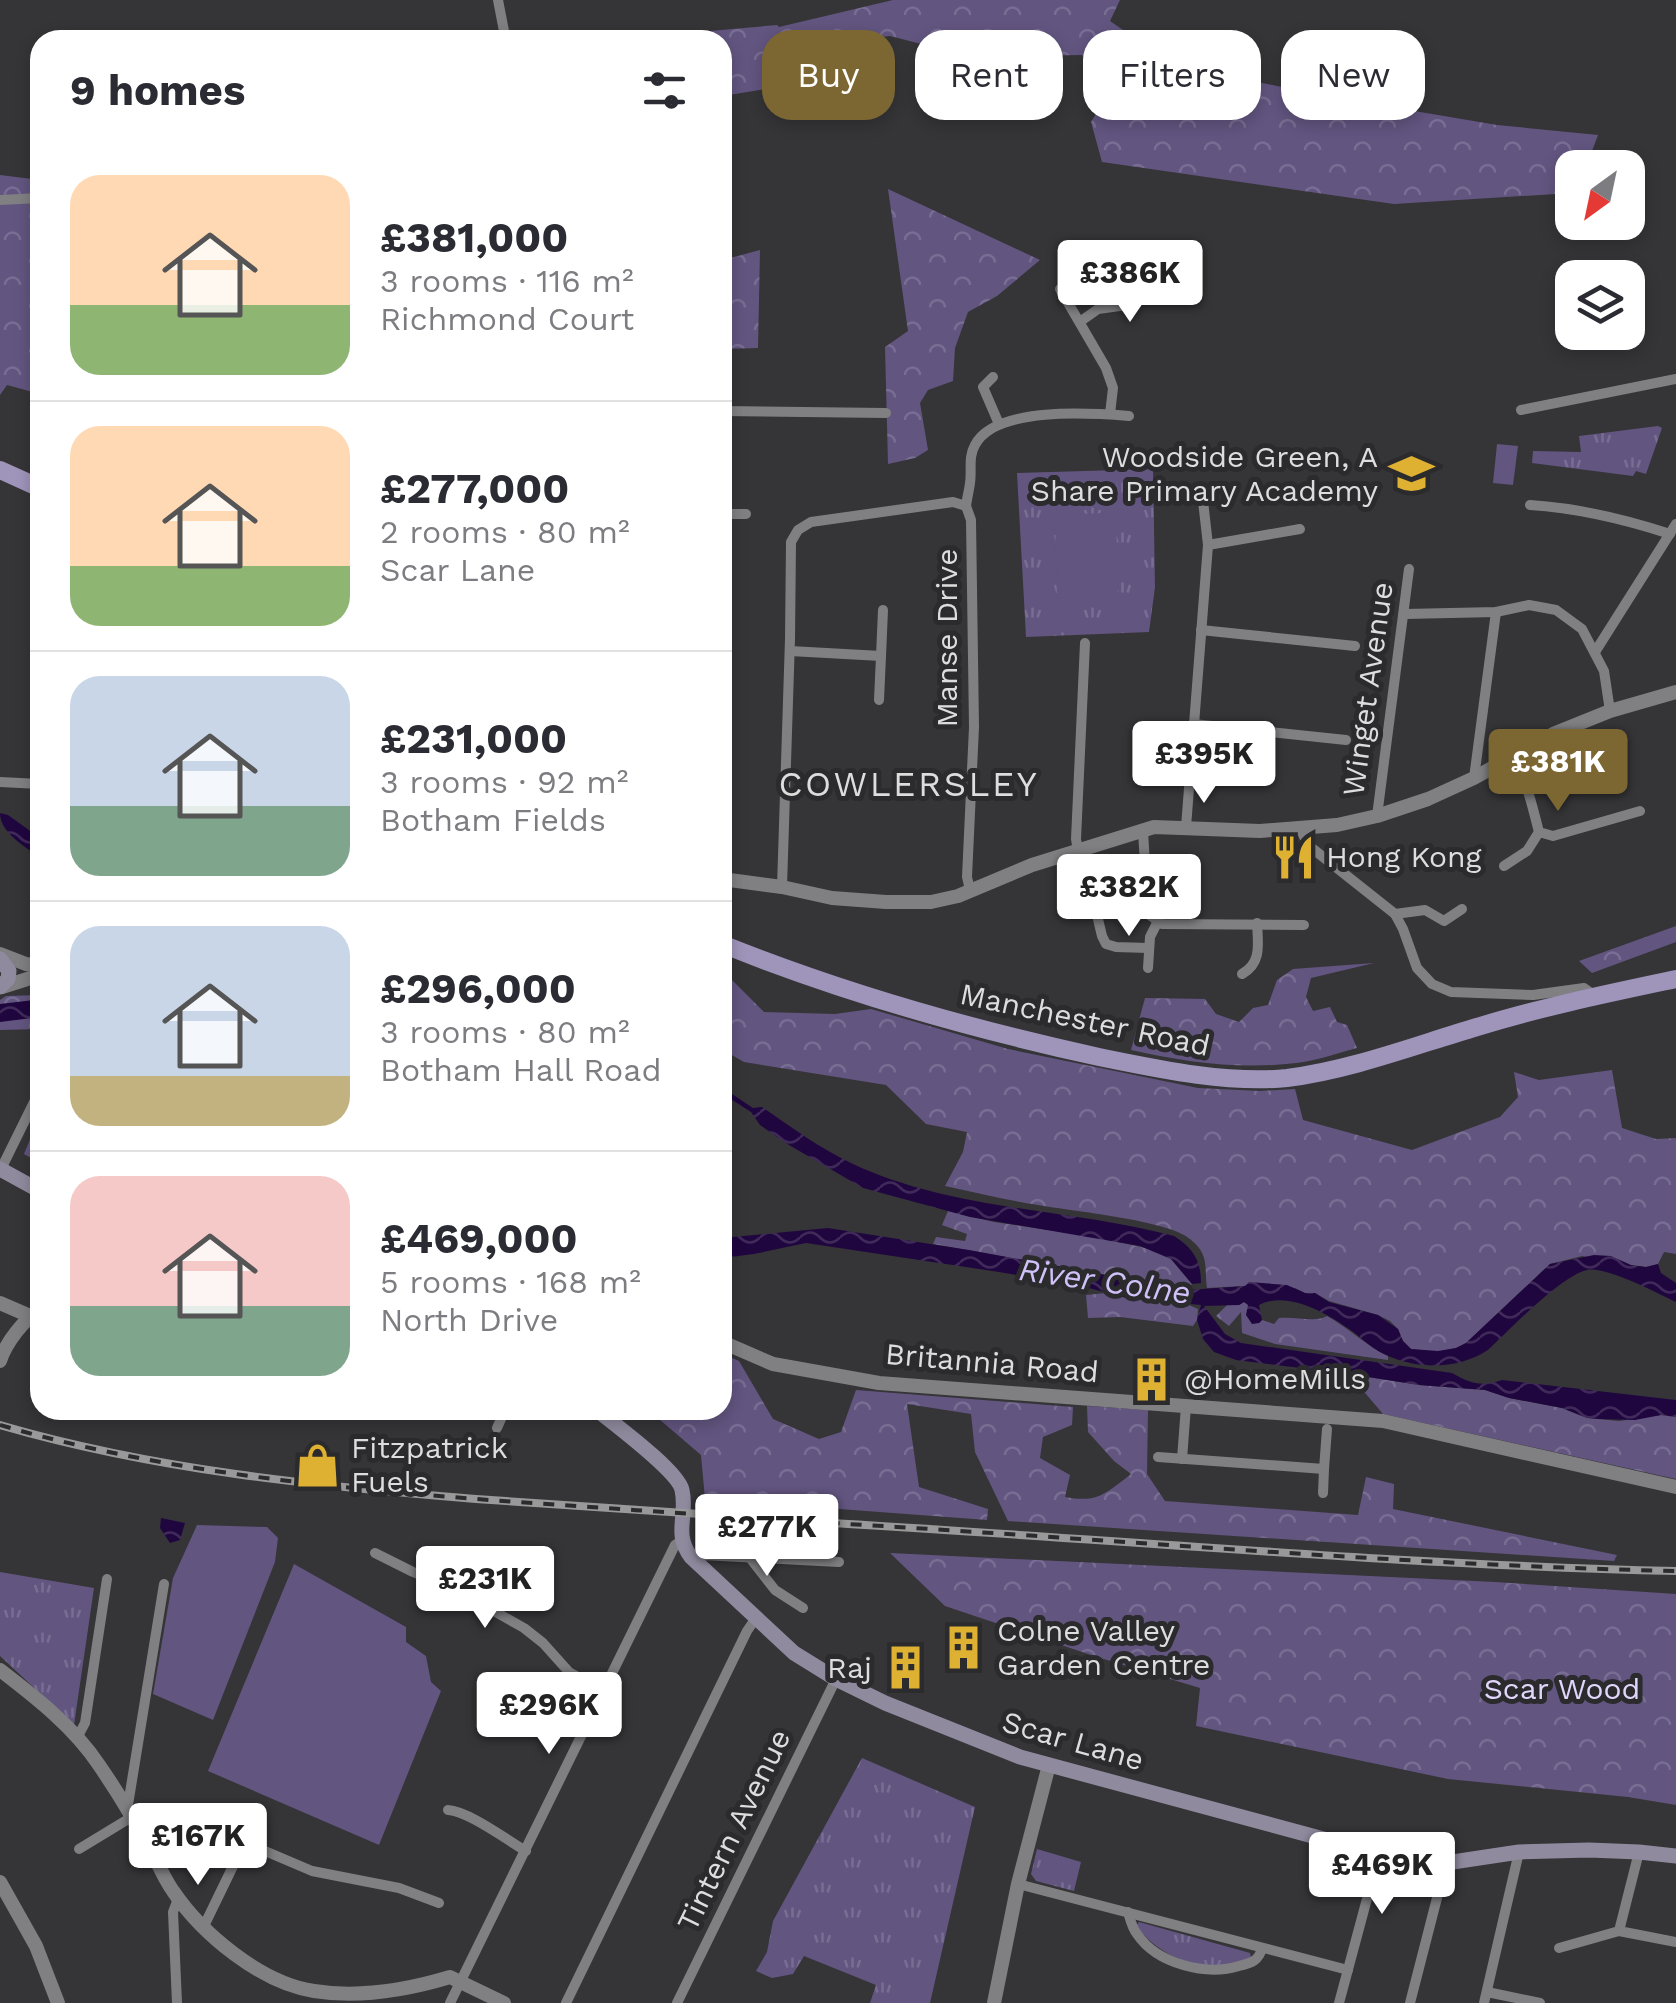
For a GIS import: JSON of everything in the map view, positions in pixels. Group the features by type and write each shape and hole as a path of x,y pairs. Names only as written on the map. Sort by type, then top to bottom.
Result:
{"main road":[{"path":"0,470 30,484"},
{"name":"Manchester Road","path":"732,948 818,980 1040,1044 1159,1070 1232,1077 1276,1078 1316,1072 1482,1025 1676,978"},
{"path":"0,957 9,971 1,987"},
{"path":"0,1169 30,1186"},
{"path":"609,1420 679,1482 681,1537"},
{"name":"Scar Lane","path":"681,1537 692,1558 794,1653 885,1704 1020,1757 1378,1854 1446,1862 1518,1852 1589,1850 1676,1856"}],"street":[{"path":"498,0 501,30"},
{"path":"0,200 30,198"},
{"path":"1060,289 1106,368 1114,388 1110,414"},
{"path":"1080,320 1098,308 1127,305 1125,298"},
{"path":"992,377 983,387 999,424 1038,415 1129,416"},
{"path":"1521,410 1676,379"},
{"path":"732,411 886,414"},
{"name":"Manse Drive","path":"970,890 966,876 974,726 972,520 966,506 976,442 999,424"},
{"path":"1186,827 1208,545 1203,501"},
{"path":"782,887 790,542 798,530 811,522 952,502 966,506"},
{"path":"1530,506 1566,507 1673,529 1594,652"},
{"path":"732,514 746,514"},
{"path":"1208,545 1300,530"},
{"name":"Winget Avenue","path":"1377,816 1410,569"},
{"path":"1405,614 1496,612 1528,605 1556,610 1582,629 1604,671 1610,711"},
{"path":"879,700 883,610"},
{"path":"1474,778 1496,612"},
{"path":"1201,630 1355,646"},
{"path":"1078,851 1086,643"},
{"path":"790,651 881,656"},
{"path":"732,880 832,898 931,902 958,896 1032,865 1154,828 1260,831 1337,825 1428,799 1552,734 1610,711 1676,692"},
{"path":"1193,724 1346,740"},
{"path":"1504,866 1527,852 1539,832 1526,784 1511,757"},
{"path":"0,782 30,784"},
{"path":"1539,832 1553,836 1640,811"},
{"path":"1300,828 1308,845 1395,914 1417,968 1432,984 1451,992 1533,995 1584,988 1596,996"},
{"path":"1143,831 1148,914 1162,924 1304,925"},
{"path":"1395,914 1425,910 1444,921 1462,909"},
{"path":"1080,914 1097,915 1106,944 1148,948"},
{"path":"1148,968 1150,937 1158,921"},
{"path":"1242,974 1251,969 1258,955 1258,923"},
{"path":"0,957 30,965"},
{"path":"1,987 30,979"},
{"path":"0,1169 30,1110"},
{"path":"0,1303 30,1311"},
{"path":"0,1361 3,1350 30,1318"},
{"name":"Britannia Road","path":"732,1346 773,1364 879,1382 1383,1421 1676,1486"},
{"path":"1182,1459 1186,1406"},
{"path":"497,1428 501,1420"},
{"path":"1323,1493 1327,1429"},
{"path":"1158,1457 1324,1469"},
{"path":"450,2003 681,1537"},
{"path":"374,1553 460,1592 524,1628 569,1672 603,1691"},
{"path":"692,1558 702,1555 839,1562"},
{"path":"750,1558 775,1590 802,1608"},
{"path":"77,1738 85,1723 107,1579"},
{"path":"79,1849 129,1815 164,1584"},
{"path":"566,2003 756,1618"},
{"path":"0,1670 48,1708 98,1763 178,1899 203,1928 238,1957 272,1978 311,1991 369,1992 420,1986 450,1977 504,2003"},
{"name":"Tintern Avenue","path":"676,2003 836,1679"},
{"path":"994,2003 1018,1884 1049,1765"},
{"path":"448,1810 467,1816 526,1851"},
{"path":"203,1928 236,1860 245,1851 258,1848 312,1872 399,1888 438,1904"},
{"path":"1518,1852 1485,1998 1540,2003"},
{"path":"1618,1931 1639,1852"},
{"path":"1339,2003 1378,1854"},
{"path":"1410,2003 1446,1862"},
{"path":"0,1882 36,1946 58,2003"},
{"path":"1018,1884 1348,1970"},
{"path":"177,2003 173,1912 178,1899"},
{"path":"1128,1912 1136,1934 1146,1944 1185,1965 1226,1970 1257,1960 1262,1948"},
{"path":"1559,1948 1618,1931 1676,1942"}],"green space":[{"path":"893,0 1120,0 1110,21 1123,30 1083,30 1083,57 1063,55 1063,30 915,30 915,42 895,37 895,30 762,30 762,90 732,95 732,30 720,30 777,25"},
{"path":"1261,83 1281,87 1281,120 1425,120 1425,113 1598,135 1592,150 1555,150 1555,194 1394,204 1102,162 1091,122 1261,120"},
{"path":"0,175 30,179 30,391 7,385 0,395"},
{"path":"888,189 1040,260 997,296 968,312 955,348 953,381 928,390 920,403 928,450 915,458 888,464 885,347 908,331"},
{"path":"760,250 758,348 732,349 732,258"},
{"path":"1662,428 1646,474 1636,471 1633,476 1532,463 1533,451 1581,452 1579,436"},
{"path":"1497,444 1518,446 1513,485 1493,483"},
{"path":"1153,469 1155,587 1149,632 1026,637 1017,473"},
{"path":"1116,513 1118,598 1057,599 1055,514"},
{"path":"1676,926 1676,942 1592,973 1579,961"},
{"path":"1374,963 1311,978 1306,997 1313,1011 1330,1007 1337,1022 1347,1025 1357,1048 1304,1062 1254,1066 1192,1061 1131,1050 1145,998 1205,999 1216,1014 1239,1022 1253,1008 1268,1005 1277,980 1293,969"},
{"path":"732,980 764,1012 835,1014 871,1009 1008,1049 1198,1088 1295,1089 1303,1120 1412,1150 1500,1117 1518,1097 1514,1072 1539,1080 1612,1070 1622,1128 1656,1139 1676,1138 1676,1254 1664,1252 1658,1264 1646,1267 1582,1256 1550,1264 1466,1343 1438,1352 1411,1349 1390,1321 1315,1293 1295,1288 1207,1288 1201,1250 1179,1232 1141,1221 945,1186 963,1152 967,1132 926,1124 886,1085 744,1062 732,1055"},
{"path":"30,995 30,1029 0,1030 0,1000 6,996"},
{"path":"948,1211 1154,1250 1171,1259 1192,1284 1188,1290 933,1244 936,1237 965,1241 967,1234 942,1225"},
{"path":"1106,1293 1189,1305 1198,1309 1197,1320 1193,1326 1120,1317 1088,1318 1086,1295"},
{"path":"1244,1302 1259,1323 1327,1316 1388,1356 1388,1360 1275,1344 1242,1333 1241,1312 1229,1326 1216,1316 1228,1304"},
{"path":"732,1358 739,1361 773,1419 819,1439 841,1432 856,1390 1073,1407 1072,1425 1043,1437 1040,1458 1070,1475 1065,1497 1086,1499 1101,1495 1131,1474 1088,1432 1087,1406 1148,1410 1147,1474 1165,1501 1358,1515 1366,1477 1394,1484 1393,1509 1617,1555 1614,1561 1008,1521 975,1452 971,1414 907,1404 919,1487 988,1509 987,1520 705,1499 701,1455 660,1420 732,1420"},
{"path":"1349,1374 1485,1390 1562,1408 1587,1418 1619,1421 1661,1415 1676,1417 1676,1479 1383,1414"},
{"path":"197,1525 267,1527 278,1538 275,1562 213,1720 153,1694 173,1578"},
{"name":"Scar Wood","path":"890,1553 1676,1594 1676,1805 1448,1779 1196,1726 1200,1688 945,1606"},
{"path":"294,1564 406,1627 406,1642 426,1656 431,1682 441,1691 379,1845 208,1771"},
{"path":"0,1572 94,1588 74,1725 0,1656"},
{"path":"862,1758 975,1807 930,2003 870,2003 876,1985 804,1956 793,1974 772,1978 756,1971 767,1952 773,1921"},
{"path":"1037,1849 1081,1862 1074,1891 1036,1881 1031,1874"},
{"path":"1139,1922 1250,1953 1251,1958 1220,1966 1188,1962 1147,1938 1136,1926"}],"water":[{"path":"0,813 8,815 30,831 30,851 9,833"},
{"path":"30,1001 30,1018 0,1022 0,1004"},
{"path":"732,1094 753,1108 762,1107 841,1158 891,1179 971,1200 1174,1236 1195,1255 1201,1283 1192,1284 1171,1259 1140,1246 970,1217 863,1188 789,1145 760,1125 751,1112 732,1100"},
{"name":"River Colne","path":"828,1228 1188,1290 1245,1286 1249,1282 1287,1285 1378,1315 1398,1329 1411,1349 1438,1351 1466,1343 1550,1264 1594,1255 1611,1256 1631,1265 1658,1264 1661,1273 1676,1283 1676,1302 1618,1276 1587,1270 1550,1292 1488,1350 1476,1357 1437,1366 1410,1363 1379,1351 1351,1330 1304,1305 1281,1300 1259,1305 1262,1320 1252,1324 1244,1302 1204,1306 1225,1334 1241,1343 1452,1373 1477,1383 1502,1380 1676,1400 1676,1417 1587,1418 1562,1408 1485,1390 1236,1360 1214,1352 1203,1339 1197,1320 1201,1305 1127,1298 1077,1285 806,1243 732,1257 732,1237"},
{"path":"161,1518 185,1523 180,1540 170,1543 160,1528"}],"railway":[{"path":"0,1425 176,1465 416,1494 1365,1558 1676,1571"}],"place":[{"name":"Woodside Green, A Share Primary Academy","path":"1411,474"},
{"name":"Hong Kong","path":"1293,857"},
{"name":"@HomeMills","path":"1151,1379"},
{"name":"Fitzpatrick Fuels","path":"318,1465"},
{"name":"Colne Valley Garden Centre","path":"964,1648"},
{"name":"Raj","path":"905,1668"}],"district":[{"name":"COWLERSLEY","path":"909,784"}]}
